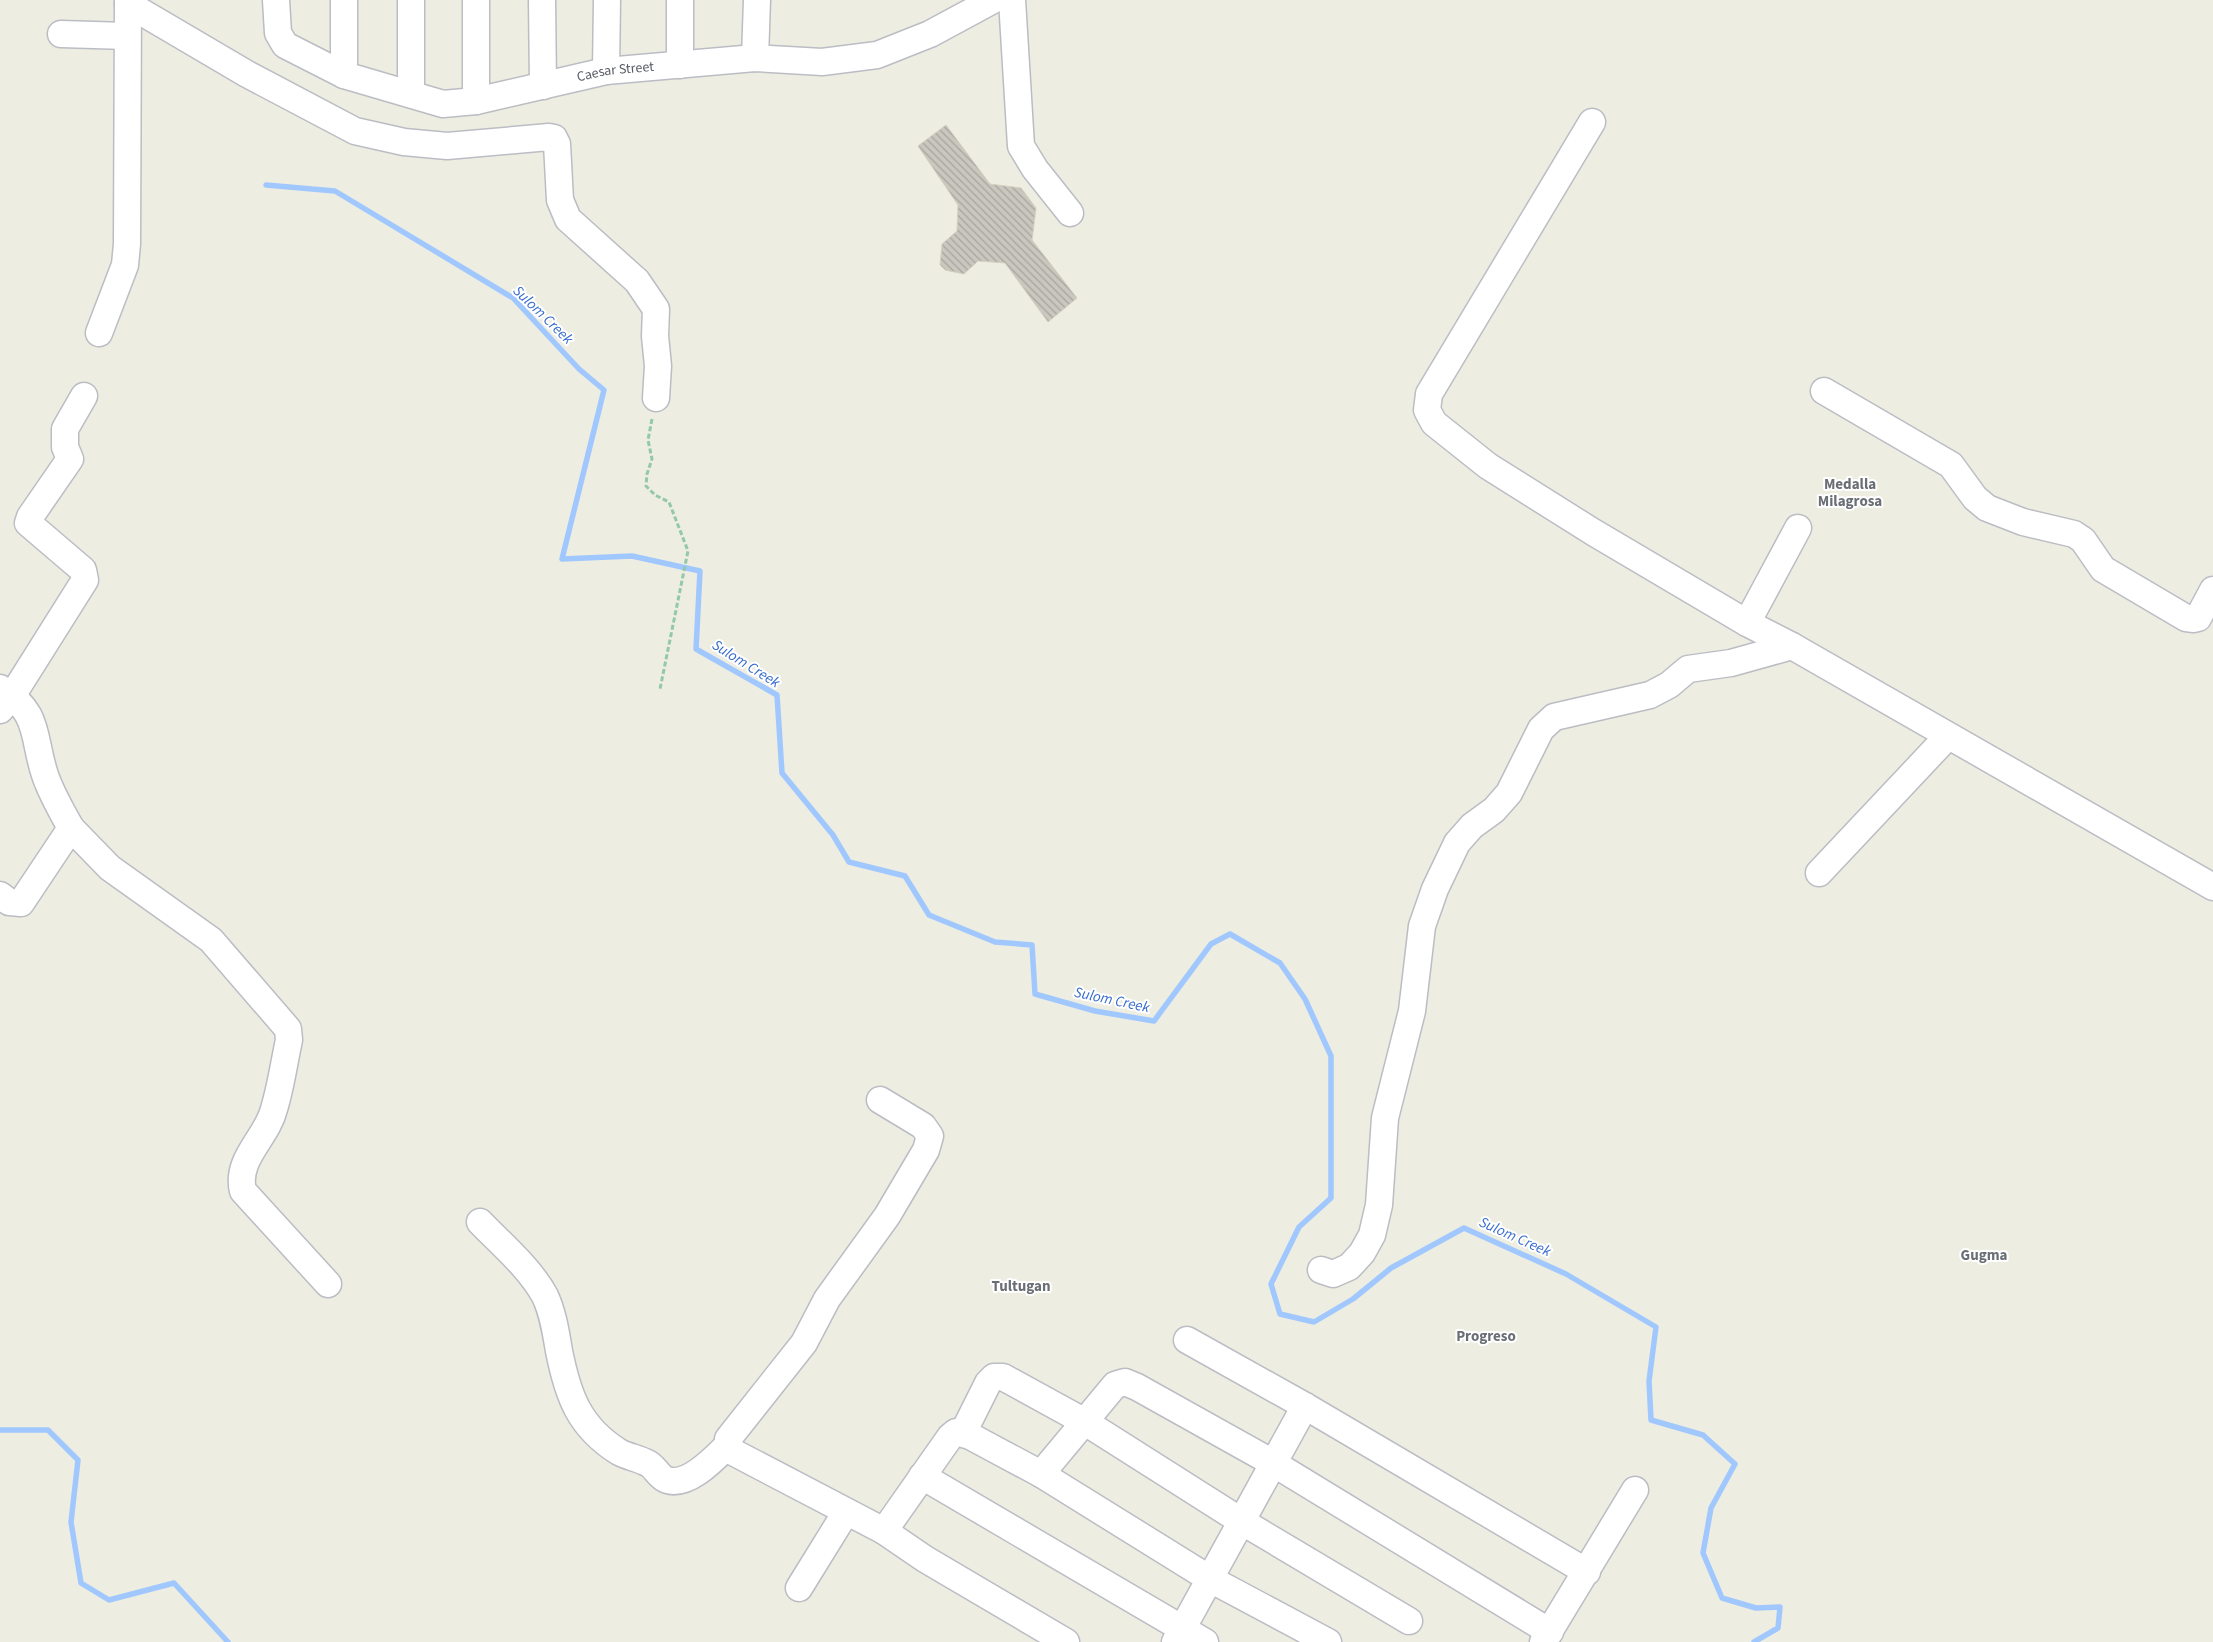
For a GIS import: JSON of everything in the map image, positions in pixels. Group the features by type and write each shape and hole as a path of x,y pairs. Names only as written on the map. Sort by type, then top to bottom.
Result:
{"street":[{"name":"Caesar Street","path":"276,0 278,33 285,45 344,75 443,104 476,101 606,71 755,58 822,62 877,56 930,34 993,0"},
{"path":"344,0 344,75"},
{"path":"410,0 411,94"},
{"path":"476,0 476,101"},
{"path":"542,0 543,86"},
{"path":"606,71 607,0"},
{"path":"680,0 680,65"},
{"path":"755,58 757,0"},
{"path":"1012,0 1021,146 1034,169 1070,213"},
{"path":"99,333 125,265 129,148 128,2 247,74 355,131 404,142 447,146 554,138 557,144 560,200 568,219 637,281 656,309 658,366 656,398"},
{"path":"61,34 127,36"},
{"path":"1592,122 1429,394 1427,410 1434,423 1488,466 1747,624 1792,646 2213,887"},
{"path":"1824,391 1950,465 1975,498 1987,508 2022,522 2074,534 2083,540 2103,569 2186,618 2198,618 2213,590"},
{"path":"84,396 65,429 65,447 70,459 30,517 28,523 84,570 85,580 4,698 32,719 45,775 71,828 110,868 211,940 288,1029 288,1040 274,1111 242,1168 240,1179 243,1190 328,1284"},
{"path":"1747,624 1798,528"},
{"path":"1321,1270 1333,1274 1349,1267 1362,1253 1372,1235 1379,1205 1385,1118 1412,1011 1422,926 1435,889 1457,843 1472,826 1494,810 1509,793 1541,728 1554,717 1650,695 1669,685 1688,670 1746,660 1792,646"},
{"path":"1819,873 1948,736"},
{"path":"0,895 9,902 21,903 71,828"},
{"path":"480,1222 529,1273 545,1297 555,1328 563,1371 572,1402 583,1421 620,1452 649,1463 667,1480 678,1480 701,1471 727,1446 728,1439 804,1343 827,1298 887,1216 926,1150 930,1136 923,1126 880,1100"},
{"path":"1187,1340 1305,1406 1587,1572"},
{"path":"962,1433 988,1383 994,1378 1003,1377 1085,1422 1241,1522 1408,1621"},
{"path":"1041,1474 1115,1385 1125,1382 1274,1464 1546,1637 1635,1490"},
{"path":"1178,1635 1305,1406"},
{"path":"884,1531 950,1437 956,1432 962,1433 1041,1474 1210,1580 1328,1642"},
{"path":"727,1446 731,1451 884,1531 926,1559 1066,1642"},
{"path":"922,1476 1178,1635 1205,1642"},
{"path":"798,1588 846,1512"}],"path":[{"path":"656,398 648,440 652,459 647,474 646,486 655,495 669,502 688,551 660,688"}],"building":[{"path":"946,125 990,184 1021,188 1036,208 1032,240 1077,298 1048,322 1005,263 978,261 964,274 945,270 940,265 942,244 957,231 958,205 918,146"}],"waterway":[{"name":"Sulom Creek","path":"266,185 335,191 513,298 579,369 604,390 562,559 632,556 700,571 696,649 777,695 782,773 833,835 849,862 905,876 929,915 995,942 1032,945 1035,994 1095,1011 1154,1021 1211,944 1230,934 1280,963 1305,999 1331,1056 1331,1198 1299,1227 1271,1284 1280,1314 1314,1322 1353,1299 1391,1268 1464,1228 1566,1274 1656,1327 1649,1381 1651,1420 1703,1435 1735,1464 1711,1508 1703,1553 1722,1598 1756,1608 1780,1607 1778,1628 1754,1642"},
{"path":"0,1430 48,1430 78,1460 71,1522 81,1583 109,1600 174,1583 228,1642"}],"district":[{"name":"Medalla Milagrosa","path":"1850,492"},
{"name":"Gugma","path":"1984,1255"},
{"name":"Tultugan","path":"1021,1286"},
{"name":"Progreso","path":"1486,1336"}]}
